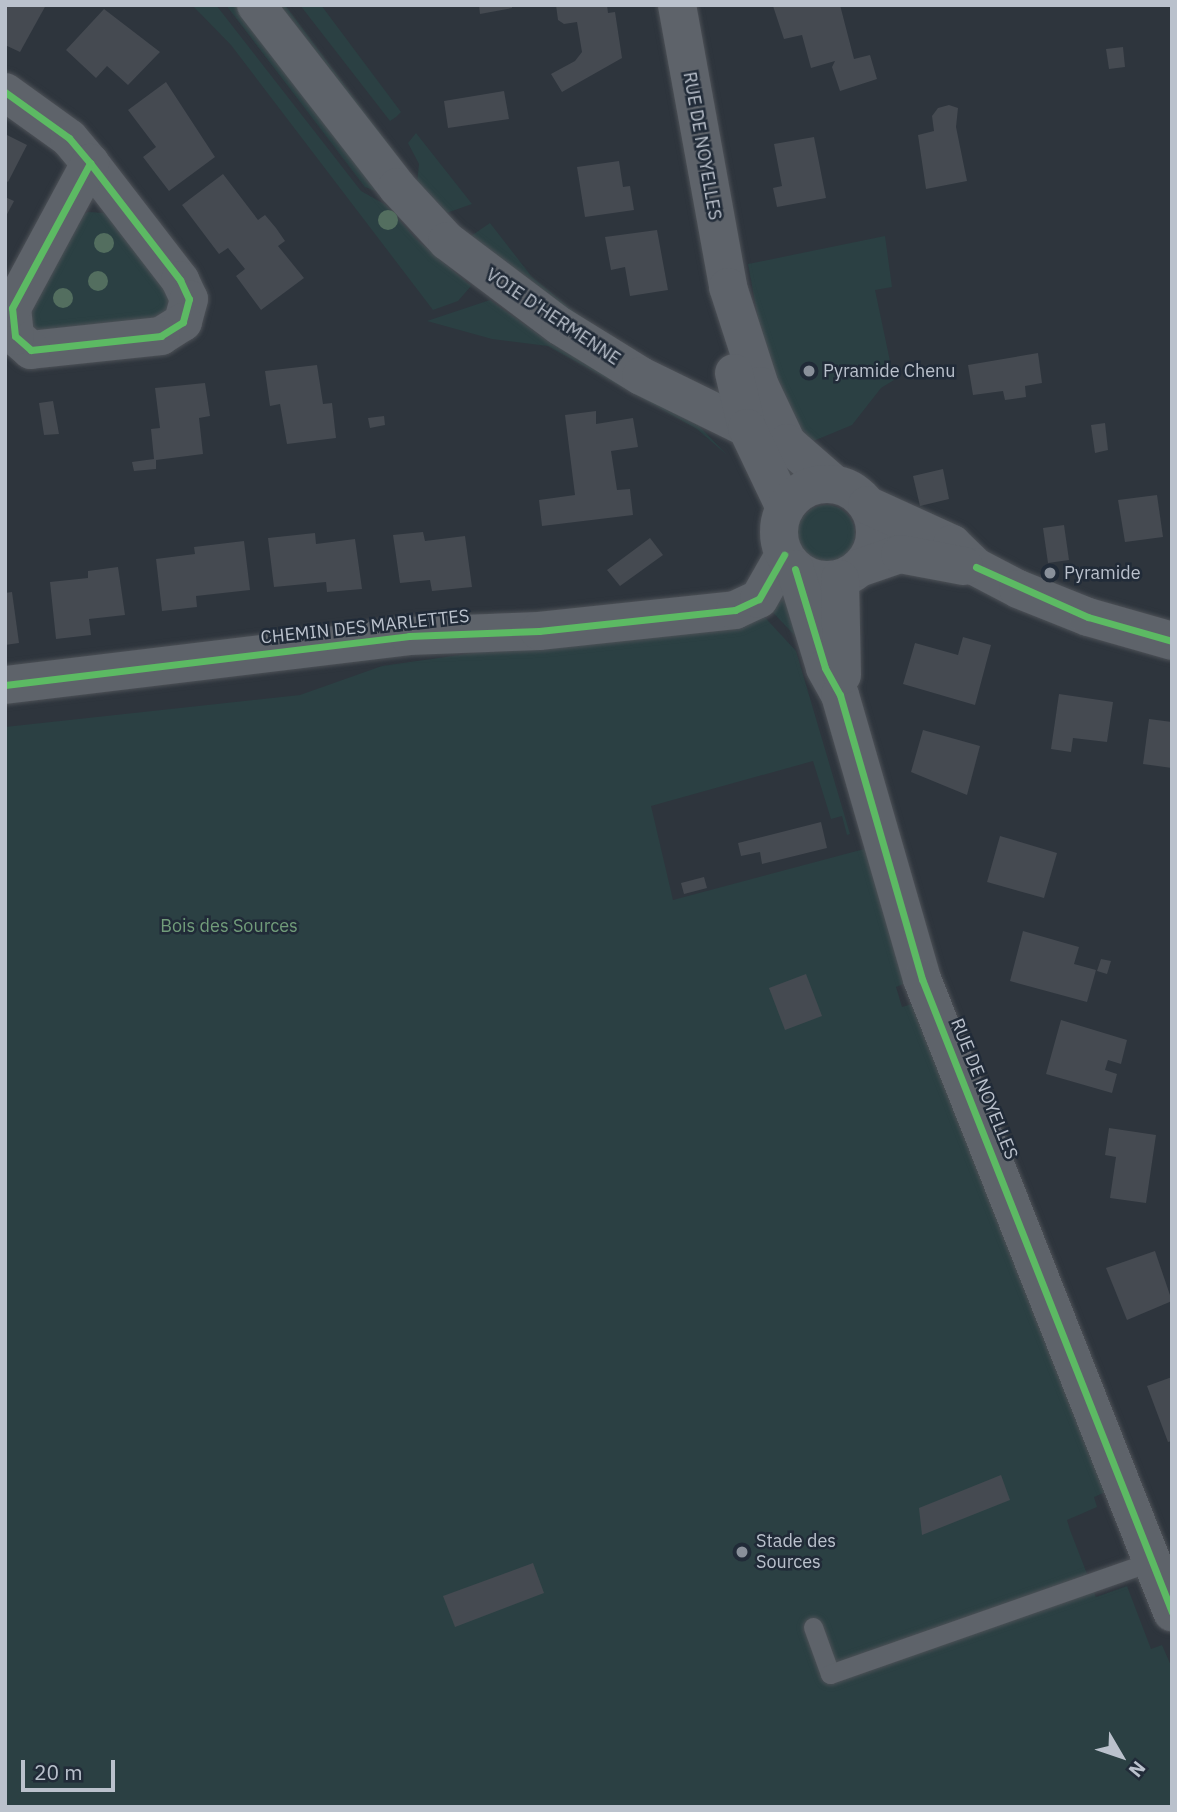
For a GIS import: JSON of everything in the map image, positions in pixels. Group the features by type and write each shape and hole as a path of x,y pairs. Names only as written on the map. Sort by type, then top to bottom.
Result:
{"street":[{"name":"VOIE D'HERMENNE","path":"256,5 397,187 447,241 568,331 687,401 747,428"},
{"name":"RUE DE NOYELLES","path":"677,5 728,287 779,431 797,454 834,484"},
{"path":"5,92 58,128 90,163 180,280 189,299 183,322 161,336 31,350 15,336 12,308 90,163"},
{"name":"RUE DE NOYELLES","path":"728,287 729,345 747,428 785,508"},
{"path":"976,567 953,544 867,505 858,495 834,484 806,488 785,508 779,539 790,562 816,580 850,573 900,554 976,567 1088,617 1172,641"},
{"path":"850,573 875,538 867,505"},
{"name":"RUE DE NOYELLES","path":"790,562 825,668 841,695 922,979 1172,1612"},
{"name":"CHEMIN DES MARLETTES","path":"5,685 421,635 539,631 735,610 759,599 790,562"},
{"name":"RUE DE NOYELLES","path":"841,695 850,573"}],"lane":[{"path":"813,1627 830,1674 1152,1561"}],"green space":[{"path":"192,5 216,5 361,191 386,205 415,238 471,286 458,301 433,310 231,45"},
{"path":"226,5 240,5 380,193 365,187"},
{"path":"271,5 285,5 408,170"},
{"path":"300,5 321,5 401,112 396,117 390,121"},
{"path":"416,133 472,204 438,216 417,183 419,164 408,143"},
{"path":"88,212 105,213 169,287 168,316 45,335 32,327 28,308 82,215"},
{"path":"490,223 532,277 581,317 595,336 471,236"},
{"path":"885,236 892,287 875,290 894,380 881,388 852,425 811,442 793,420 762,340 748,264"},
{"path":"490,300 552,344 699,426 727,455 697,429 548,346 492,339 427,321"},
{"path":"826,505 837,507 850,518 855,534 853,545 842,558 826,563 815,561 802,550 797,534 799,523 810,510"},
{"path":"781,586 797,638 766,605"},
{"name":"Bois des Sources","path":"760,612 796,651 850,834 847,835 842,816 831,819 813,761 651,806 673,900 868,848 908,982 896,987 902,1007 915,1003 1108,1491 1094,1497 1097,1507 1067,1520 1070,1530 1096,1597 1127,1586 1151,1649 1162,1645 1172,1668 1172,1807 5,1807 5,727 300,695 382,666"}],"building":[{"path":"5,5 46,5 20,52 5,45"},
{"path":"479,5 512,5 512,8 480,14"},
{"path":"556,5 607,5 608,13 615,12 622,58 562,92 551,74 575,61 582,52 577,22 564,24 558,20"},
{"path":"840,5 854,59 870,55 877,79 840,91 832,67 835,61 811,68 802,35 784,39 773,6"},
{"path":"104,9 160,52 128,85 107,66 96,78 66,50"},
{"path":"1123,47 1125,67 1109,69 1106,49"},
{"path":"166,82 215,157 169,191 143,157 156,147 128,110"},
{"path":"504,91 509,119 448,128 444,101"},
{"path":"949,105 958,108 956,127 967,181 926,189 918,135 934,131 932,116 938,108"},
{"path":"5,134 27,145 8,182 5,180"},
{"path":"814,137 826,198 777,207 773,188 782,186 774,144"},
{"path":"619,161 623,187 630,186 634,210 585,217 577,167"},
{"path":"223,174 258,220 265,215 276,228 285,241 278,246 304,278 261,310 236,276 245,269 228,248 219,254 182,205"},
{"path":"5,197 14,201 5,218"},
{"path":"657,230 668,290 630,296 625,267 611,270 605,237"},
{"path":"1038,353 1042,383 1025,386 1026,397 1005,400 1003,391 973,395 968,365"},
{"name":"Pyramide Chenu","path":"802,364 816,364 816,377 802,377"},
{"path":"317,365 323,404 332,403 336,438 287,444 280,404 270,406 265,371"},
{"path":"205,383 210,416 199,418 203,454 156,460 156,469 134,471 132,462 154,459 151,429 160,428 155,388"},
{"path":"53,401 59,434 44,435 39,403"},
{"path":"596,411 596,424 633,418 638,447 611,451 617,490 630,489 633,515 542,526 539,500 575,495 565,415"},
{"path":"384,416 385,425 370,428 368,418"},
{"path":"1105,423 1108,450 1095,453 1091,425"},
{"path":"943,469 949,499 920,506 913,476"},
{"path":"1157,495 1163,537 1125,542 1118,500"},
{"path":"1064,525 1069,560 1048,563 1043,528"},
{"path":"423,532 425,541 465,536 472,587 432,591 430,580 400,583 393,535"},
{"path":"315,533 316,544 355,539 362,589 327,592 326,582 274,587 268,538"},
{"path":"650,538 663,555 620,586 607,570"},
{"path":"244,541 250,590 196,596 197,607 162,611 156,559 195,554 194,547"},
{"path":"118,567 125,615 89,619 91,635 56,639 50,582 88,578 88,571"},
{"path":"12,592 19,643 5,645 5,593"},
{"path":"963,637 991,645 975,705 903,684 915,643 958,655"},
{"path":"1059,694 1113,702 1107,742 1073,738 1071,752 1051,749"},
{"path":"1149,719 1172,722 1172,768 1143,764"},
{"path":"923,730 980,746 967,795 911,772"},
{"path":"821,822 827,848 762,864 760,852 741,856 738,843"},
{"path":"1000,836 1057,853 1044,898 987,882"},
{"path":"704,877 707,888 684,894 681,883"},
{"path":"1023,931 1079,947 1074,964 1096,970 1087,1002 1010,981"},
{"path":"1101,959 1111,961 1107,974 1097,971"},
{"path":"806,974 822,1016 785,1030 769,988"},
{"path":"1061,1020 1127,1040 1121,1064 1108,1060 1105,1070 1117,1074 1112,1093 1046,1074"},
{"path":"1109,1128 1156,1135 1146,1203 1110,1198 1116,1157 1105,1155"},
{"path":"1155,1251 1172,1301 1127,1320 1106,1268"},
{"path":"1172,1377 1172,1441 1168,1442 1147,1386"},
{"path":"1001,1475 1010,1500 922,1535 919,1508"},
{"path":"533,1563 544,1593 455,1627 443,1596"}],"cycle path":[{"path":"5,92 69,138 90,163 180,280 189,299 183,322 161,336 31,350 15,336 12,308 90,163"},
{"path":"5,685 409,636 539,631 735,610 759,599 784,555"},
{"path":"976,567 1088,617 1172,641"},
{"path":"795,569 825,668 840,695 922,979 1172,1612"}],"place":[{"name":"Pyramide Chenu","path":"809,371"},
{"name":"Pyramide","path":"1050,573"},
{"name":"Stade des Sources","path":"742,1552"}]}
